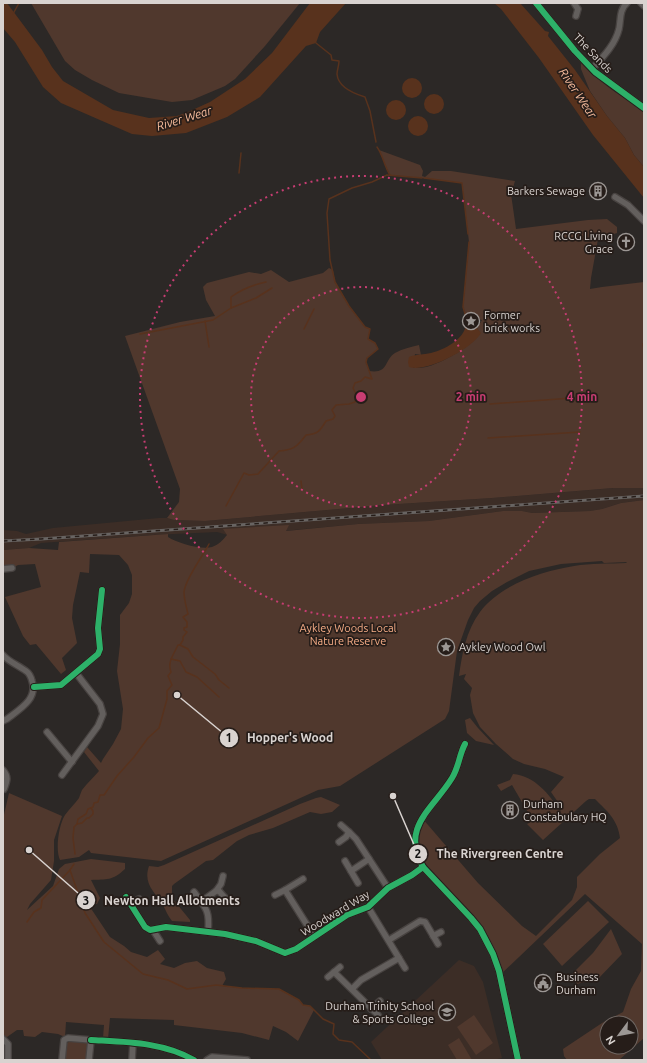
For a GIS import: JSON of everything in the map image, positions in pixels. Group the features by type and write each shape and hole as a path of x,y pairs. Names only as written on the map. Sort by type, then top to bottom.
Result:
{"street":[{"name":"The Sands","path":"536,3 575,50 602,79 644,108"},
{"path":"574,3 578,9 576,16"},
{"path":"592,69 614,42 619,28 622,10 627,3"},
{"path":"615,197 628,205 644,221"},
{"path":"3,569 12,568"},
{"path":"34,688 61,685 98,654 100,649 98,628 102,590"},
{"path":"3,654 27,672 31,677 34,688 29,701 3,721"},
{"path":"62,775 98,726 103,714 100,704 76,673"},
{"path":"47,732 72,762"},
{"path":"465,744 452,779 423,815 417,826 415,839 416,850 423,867 480,929 493,954 499,971 517,1060"},
{"path":"3,770 8,780 4,789"},
{"path":"341,825 356,839 388,888"},
{"path":"339,842 350,832"},
{"path":"351,871 369,859"},
{"path":"345,861 358,883"},
{"name":"Woodward Way","path":"153,930 166,927 208,931 256,941 285,953 296,949 347,915 368,907 388,888 412,875 423,867"},
{"path":"201,902 216,891 221,884 223,876"},
{"path":"275,895 302,879"},
{"path":"285,890 314,936"},
{"path":"216,891 219,891 226,899"},
{"path":"194,892 207,909 209,920 208,931"},
{"path":"126,896 145,927 153,930 160,941"},
{"path":"131,904 140,899"},
{"path":"368,907 405,968"},
{"path":"389,940 420,921 425,922 438,944"},
{"path":"433,936 441,932"},
{"path":"352,989 366,978 399,958"},
{"path":"328,977 340,967"},
{"path":"334,972 378,1015"},
{"path":"372,1009 380,1001"},
{"path":"62,1060 64,1040 68,1038 156,1046 194,1060"},
{"path":"3,1039 8,1044 8,1060"},
{"path":"90,1060 91,1040"},
{"path":"132,1060 133,1043"},
{"path":"207,1060 212,1057 247,1060"}],"shaded area":[{"path":"613,488 644,488 644,500 621,503 590,511 532,513 522,511 503,511 429,521 358,524 231,536 217,532 153,535 41,543 29,548 3,550 3,530 17,531 26,534 53,528 159,518 205,521 383,505"},
{"name":"Durham Trinity School & Sports College","path":"459,960 474,966 483,982 502,1058 493,1060 382,1060 371,1042"}],"green space":[{"path":"31,3 300,3 265,46 235,79 225,86 192,100 172,102 119,93 75,70 65,61"},
{"path":"581,60 606,85 644,112 644,167 634,155 625,138 607,116 590,91 581,69"},
{"path":"379,150 420,165 423,171 422,176 425,177 432,171 451,171 515,181 511,194 516,229 607,219 617,227 617,233 598,239 590,289 644,282 644,488 613,488 383,505 205,521 174,520 167,518 179,502 180,489 125,336 180,322 215,316 206,300 203,287 207,283 249,272 261,274 271,270 289,282 323,273 329,268 333,270 335,282 349,306 365,327 370,329 368,339 375,343 378,349 367,358 366,362 369,371 380,370 395,353 419,345 421,355 415,354 413,368 423,368 432,365 464,349 480,333 477,328 482,320 466,317 463,307 469,242 462,183 390,175"},
{"name":"Aykley Woods Local Nature Reserve","path":"644,500 644,1038 639,1042 639,1015 617,1015 623,1012 631,989 641,971 642,944 585,894 500,975 486,939 430,875 416,850 422,818 478,883 522,926 536,936 572,900 577,887 577,877 600,854 620,838 614,821 608,812 595,799 589,799 586,801 543,840 527,824 533,821 512,785 501,791 497,785 510,780 513,774 521,775 535,782 541,787 560,811 562,808 551,792 564,777 545,769 524,764 513,759 496,744 480,727 473,713 470,695 472,688 464,679 466,674 459,676 463,651 471,627 488,602 499,594 522,581 562,568 580,565 627,562 604,563 602,561 561,564 529,571 492,591 474,608 468,620 457,651 449,711 445,719 340,786 318,790 161,861 91,853 89,850 79,857 60,860 58,844 59,831 63,819 79,798 82,790 99,771 84,752 87,747 101,763 121,729 123,709 117,671 120,644 120,615 129,603 132,594 132,575 128,565 119,555 90,554 89,573 80,572 73,605 72,618 77,643 62,658 66,670 61,674 36,644 30,645 23,636 5,597 41,587 35,564 18,565 12,568 3,569 3,550 29,548 58,550 59,542 168,534 168,537 183,544 207,548 216,545 227,535 223,529 289,525 286,531 358,524 429,521 503,511 522,511 532,513 590,511 621,503"},
{"path":"470,718 494,745 476,741 467,733 465,720"},
{"path":"9,793 62,816 54,840 54,861 51,880 30,904 27,910 53,886 59,869 65,864 91,859 125,863 125,869 116,876 109,879 91,880 100,898 97,904 88,904 110,937 131,952 147,957 158,950 165,959 160,964 174,968 185,963 197,961 207,968 224,972 226,979 222,986 279,989 299,1000 303,1005 310,1006 314,1010 298,1041 286,1032 273,1026 269,1040 242,1033 174,1025 174,1020 110,1018 108,1039 103,1038 104,1025 66,1022 65,1037 58,1034 42,1032 35,1037 24,1036 23,1030 17,1030 7,1037 3,1036 3,819"},
{"path":"321,797 340,805 332,812 321,814 310,812 273,828 249,835 237,841 213,860 206,861 174,884 172,886 172,898 190,922 172,921 148,883 147,878 149,866 158,867 164,865 300,804"},
{"path":"588,901 609,922 562,966 543,944"},
{"path":"611,929 622,954 595,982 588,981 577,984 572,974 593,953"},
{"path":"474,1015 493,1043 476,1055 457,1027"},
{"path":"599,1025 599,1055 625,1055 619,1060 567,1060 564,1056 563,1049"},
{"path":"459,1038 472,1060 457,1060 448,1045"},
{"path":"71,1040 88,1042 87,1060 64,1060 66,1044"}],"water":[{"name":"River Wear","path":"3,3 7,3 63,81 113,110 149,118 177,116 188,112 210,102 245,79 272,53 310,3 346,3 320,32 316,43 306,46 260,97 227,117 186,133 152,136 132,134 61,103 43,87 15,42 3,28"},
{"name":"River Wear","path":"494,3 520,3 545,31 549,32 548,36 625,138 634,155 644,167 644,198 593,135 539,58 501,9"},
{"path":"412,78 419,81 422,88 419,95 412,98 405,95 402,88 405,81"},
{"path":"434,94 441,97 444,104 441,111 434,114 427,111 424,104 427,97"},
{"path":"396,100 403,103 406,110 403,117 396,120 389,117 386,110 389,103"},
{"path":"418,116 425,119 428,126 425,133 418,136 411,133 408,126 411,119"},
{"path":"469,323 477,328 481,333 468,346 437,363 417,368 409,367 409,357 431,353 448,346 458,339 465,329 466,324 469,327"}],"waterway":[{"path":"13,14 19,3"},
{"path":"316,43 331,55 332,60 339,61 337,74 340,83 352,92 365,97 370,111 376,142"},
{"path":"377,147 390,175"},
{"path":"239,173 241,153"},
{"path":"226,506 244,473 249,475 258,474 279,451 291,449 306,435 313,434 318,431 326,421 333,419 335,416 332,410 336,405 355,402 357,396 353,388 355,383 361,381 365,377 372,379 366,362 367,358 378,349 375,343 368,339 370,329 365,327 349,306 335,282 330,260 327,213 329,199 352,188 372,182 387,175 422,178"},
{"path":"424,178 462,183 468,234"},
{"path":"469,242 463,307 469,323"},
{"path":"140,334 213,320 231,308 231,297 256,284 266,282"},
{"path":"231,308 256,298 272,288"},
{"path":"304,329 314,309"},
{"path":"205,321 209,347"},
{"path":"643,344 644,350"},
{"path":"490,404 572,398"},
{"path":"488,438 580,432"},
{"path":"301,481 302,489"},
{"path":"75,854 73,838 74,827 77,824 78,819 86,814 88,809 93,807 94,803 98,802 100,795 104,795 117,776 148,738 159,728 167,699 167,691 172,685 168,676 171,672 170,661 187,632 184,630 184,628 187,627 187,622 183,617 188,614 184,597 185,587 209,544"},
{"path":"180,645 188,649 193,657 215,674 219,680 229,688"},
{"path":"171,659 180,661 186,672 197,677 219,697"},
{"path":"77,824 82,823 93,814 91,808"},
{"path":"74,864 70,870 85,913 104,942 143,974 168,980 187,989 216,985 242,988 279,989 299,1000 303,1005 310,1006 323,1019 334,1024 333,1034 339,1040 352,1042 371,1060"},
{"path":"27,922 34,912 41,908 42,900 70,870"}],"railway":[{"path":"3,541 644,496"}],"cycle path":[{"path":"536,3 575,51 595,72 644,108"},
{"path":"34,687 61,685 98,654 100,649 98,628 102,590"},
{"path":"465,744 452,778 428,809 417,829 415,841 417,853 423,867 480,929 493,954 499,971 518,1060"},
{"path":"126,897 145,927 150,930 166,927 225,934 256,941 285,953 296,949 347,915 368,907 388,888 412,875 423,867"},
{"path":"91,1040 130,1042 157,1046 182,1054 194,1060"}],"place":[{"name":"Barkers Sewage","path":"598,191"},
{"name":"RCCG Living Grace","path":"626,242"},
{"name":"Former brick works","path":"471,321"},
{"name":"Aykley Wood Owl","path":"446,647"},
{"name":"Hopper's Wood","path":"177,695"},
{"name":"The Rivergreen Centre","path":"393,796"},
{"name":"Durham Constabulary HQ","path":"510,810"},
{"name":"Newton Hall Allotments","path":"29,850"},
{"name":"Business Durham","path":"543,983"},
{"name":"Durham Trinity School & Sports College","path":"447,1012"}]}
